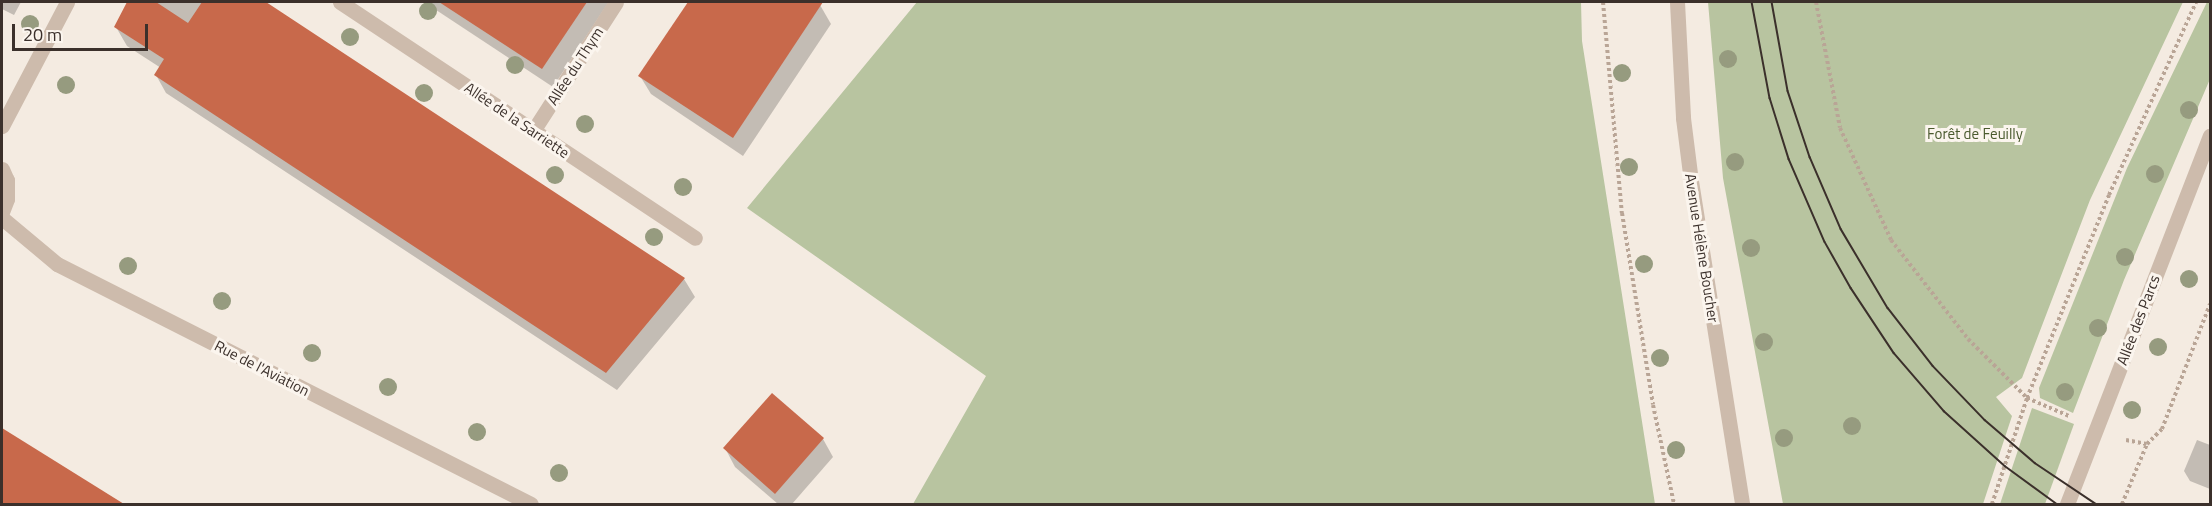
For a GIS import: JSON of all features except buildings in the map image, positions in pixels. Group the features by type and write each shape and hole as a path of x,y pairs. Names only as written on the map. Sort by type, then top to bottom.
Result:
{"street":[{"path":"2,126 68,2"},
{"name":"Allée de la Sarriette","path":"340,2 695,238"},
{"name":"Allée du Thym","path":"533,131 616,2"},
{"name":"Avenue Hélène Boucher","path":"1677,2 1683,118 1691,181 1744,500"},
{"name":"Allée des Parcs","path":"2067,504 2211,136"},
{"path":"2,169 7,180 7,199 2,212"},
{"name":"Rue de l'Aviation","path":"2,218 57,264 531,504"}],"path":[{"path":"1603,2 1622,213 1653,405 1674,504"},
{"path":"1816,2 1840,128 1891,240 1968,339 2027,398"},
{"path":"1992,504 2027,398 2109,195 2196,2"},
{"path":"2122,504 2147,444"}],"green space":[{"path":"917,2 1581,2 1582,41 1655,504 913,504 986,376 747,208"},
{"name":"Forêt de Feuilly","path":"1708,2 2183,2 2090,200 2022,378 1996,397 2012,416 1983,504 1783,504 1723,178"},
{"path":"2207,2 2210,2 2210,79 2124,280 2073,413 2040,398 2039,388 2127,168"},
{"path":"2032,408 2074,424 2045,504 2000,504"}],"tram line":[{"path":"1752,2 1770,98 1789,159 1825,242 1851,288 1894,353 1944,411 2005,466 2057,504"},
{"path":"1772,2 1788,91 1810,157 1841,229 1888,308 1933,366 1985,420 2035,463 2096,504"}]}
